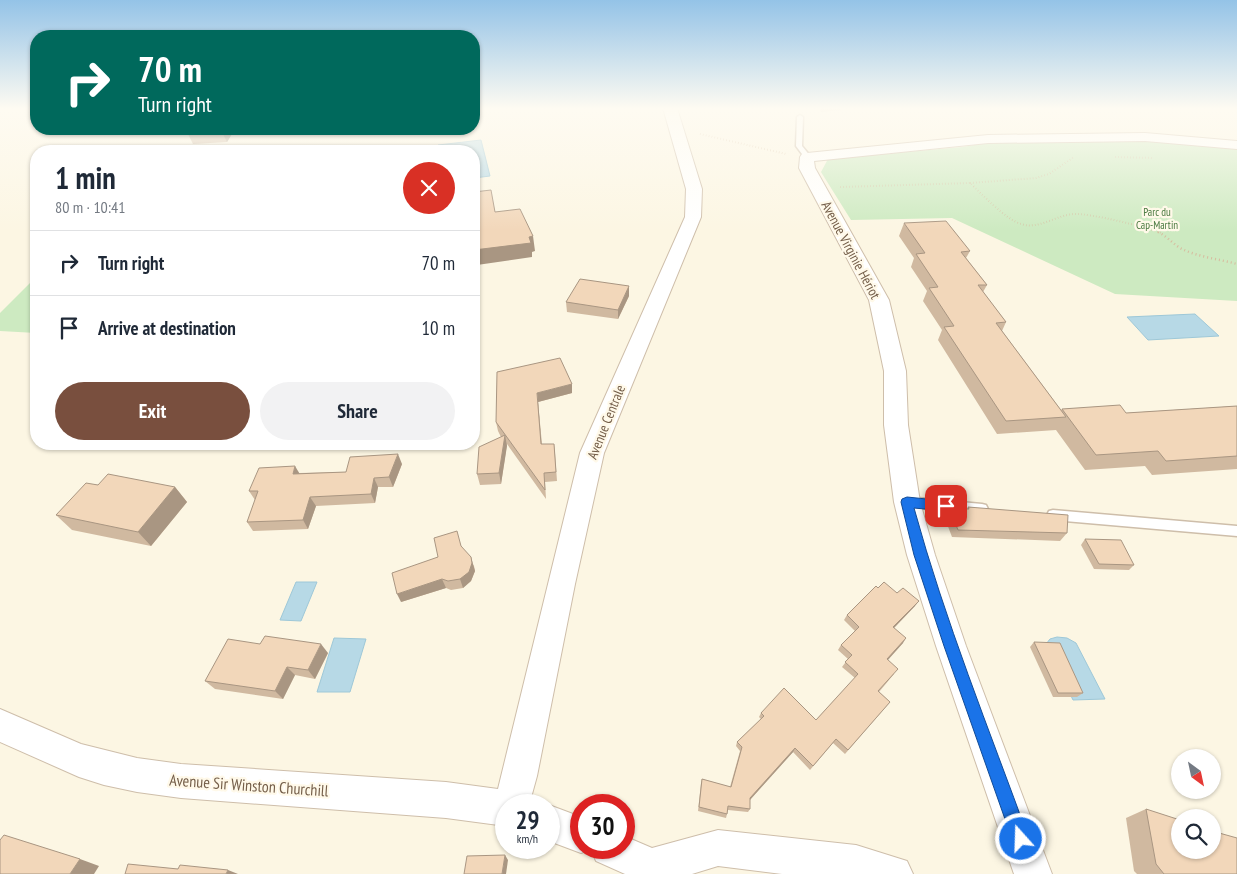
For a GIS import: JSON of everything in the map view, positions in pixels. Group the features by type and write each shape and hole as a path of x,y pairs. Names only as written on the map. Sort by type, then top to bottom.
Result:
{"street":[{"name":"Avenue Centrale","path":"514,794 520,776 560,584 592,453 693,217 694,189 683,149"},
{"path":"807,157 890,149"},
{"name":"Avenue Virginie Hériot","path":"807,157 807,168 879,300 895,371 896,425 907,502 921,555 951,646 1033,874"},
{"name":"Avenue Sir Winston Churchill","path":"0,725 79,760 104,768 138,775 181,781 446,800 495,807"},
{"path":"630,859 654,872 718,848 856,864 894,874"}],"lane":[{"path":"801,149 807,157"},
{"path":"907,502 994,510"},
{"path":"1043,514 1237,531"}],"path":[{"path":"767,149 783,154 807,157"},
{"path":"819,187 970,183 1036,178 1049,174 1076,156"},
{"path":"1113,157 1158,158"},
{"path":"970,183 1013,221 1023,225 1036,226 1073,214 1092,216 1156,231 1169,237 1179,247 1193,253 1237,264"}],"green space":[{"name":"Parc du Cap-Martin","path":"942,149 1237,149 1237,301 1115,294 952,218 851,220 821,172 828,159"},
{"path":"30,283 30,333 0,331 0,313"}],"water":[{"path":"480,149 483,149 490,176 480,177"},
{"path":"1195,314 1219,336 1148,340 1127,317"},
{"path":"296,582 317,582 301,621 280,620"},
{"path":"1057,637 1067,638 1076,643 1105,699 1073,700 1046,644 1050,639"},
{"path":"334,638 366,639 350,692 317,692"}],"building":[{"path":"491,190 495,212 520,209 533,236 529,237 531,243 480,249 480,191"},
{"path":"946,221 970,251 961,252 987,285 978,285 1006,322 996,323 1066,417 1006,421 944,327 954,326 929,288 938,287 916,254 925,253 904,223"},
{"path":"580,279 629,286 618,310 566,302"},
{"path":"560,358 572,384 537,393 541,444 554,444 556,472 544,473 545,490 496,422 497,372"},
{"path":"1120,405 1126,413 1237,406 1237,456 1166,461 1158,451 1096,455 1062,409"},
{"path":"505,435 499,473 477,474 480,447"},
{"path":"398,454 389,477 374,478 371,494 310,497 303,520 247,522 258,491 249,491 259,468 295,466 293,474 346,472 350,457"},
{"path":"108,474 175,487 138,532 56,515 86,483 98,485"},
{"path":"968,507 1068,515 1067,533 958,530 949,508 969,509"},
{"path":"457,531 461,546 471,557 472,563 469,572 460,579 448,581 442,579 397,594 392,573 438,557 434,538"},
{"path":"1085,539 1121,540 1134,565 1099,564"},
{"path":"884,582 897,593 903,588 919,601 893,627 906,638 887,659 898,669 878,691 890,702 848,750 836,739 813,766 795,748 750,798 750,809 728,806 727,814 699,807 702,779 731,787 742,747 737,742 764,716 761,713 784,688 816,720 858,674 845,662 852,655 841,645 859,627 847,615 876,586 878,588"},
{"path":"265,636 321,644 308,670 287,667 275,691 205,681 228,639 260,644"},
{"path":"1034,642 1060,643 1083,693 1058,693"},
{"path":"1146,809 1171,817 1171,859 1221,859 1221,834 1237,838 1237,874 1164,874 1156,864"},
{"path":"4,835 80,859 70,874 0,874 0,840"},
{"path":"495,855 495,859 504,859 502,874 464,874 467,856"},
{"path":"128,864 178,869 180,865 228,870 226,874 125,874"}],"route":[{"path":"946,506 907,502 921,555 951,646 1021,839"}]}
